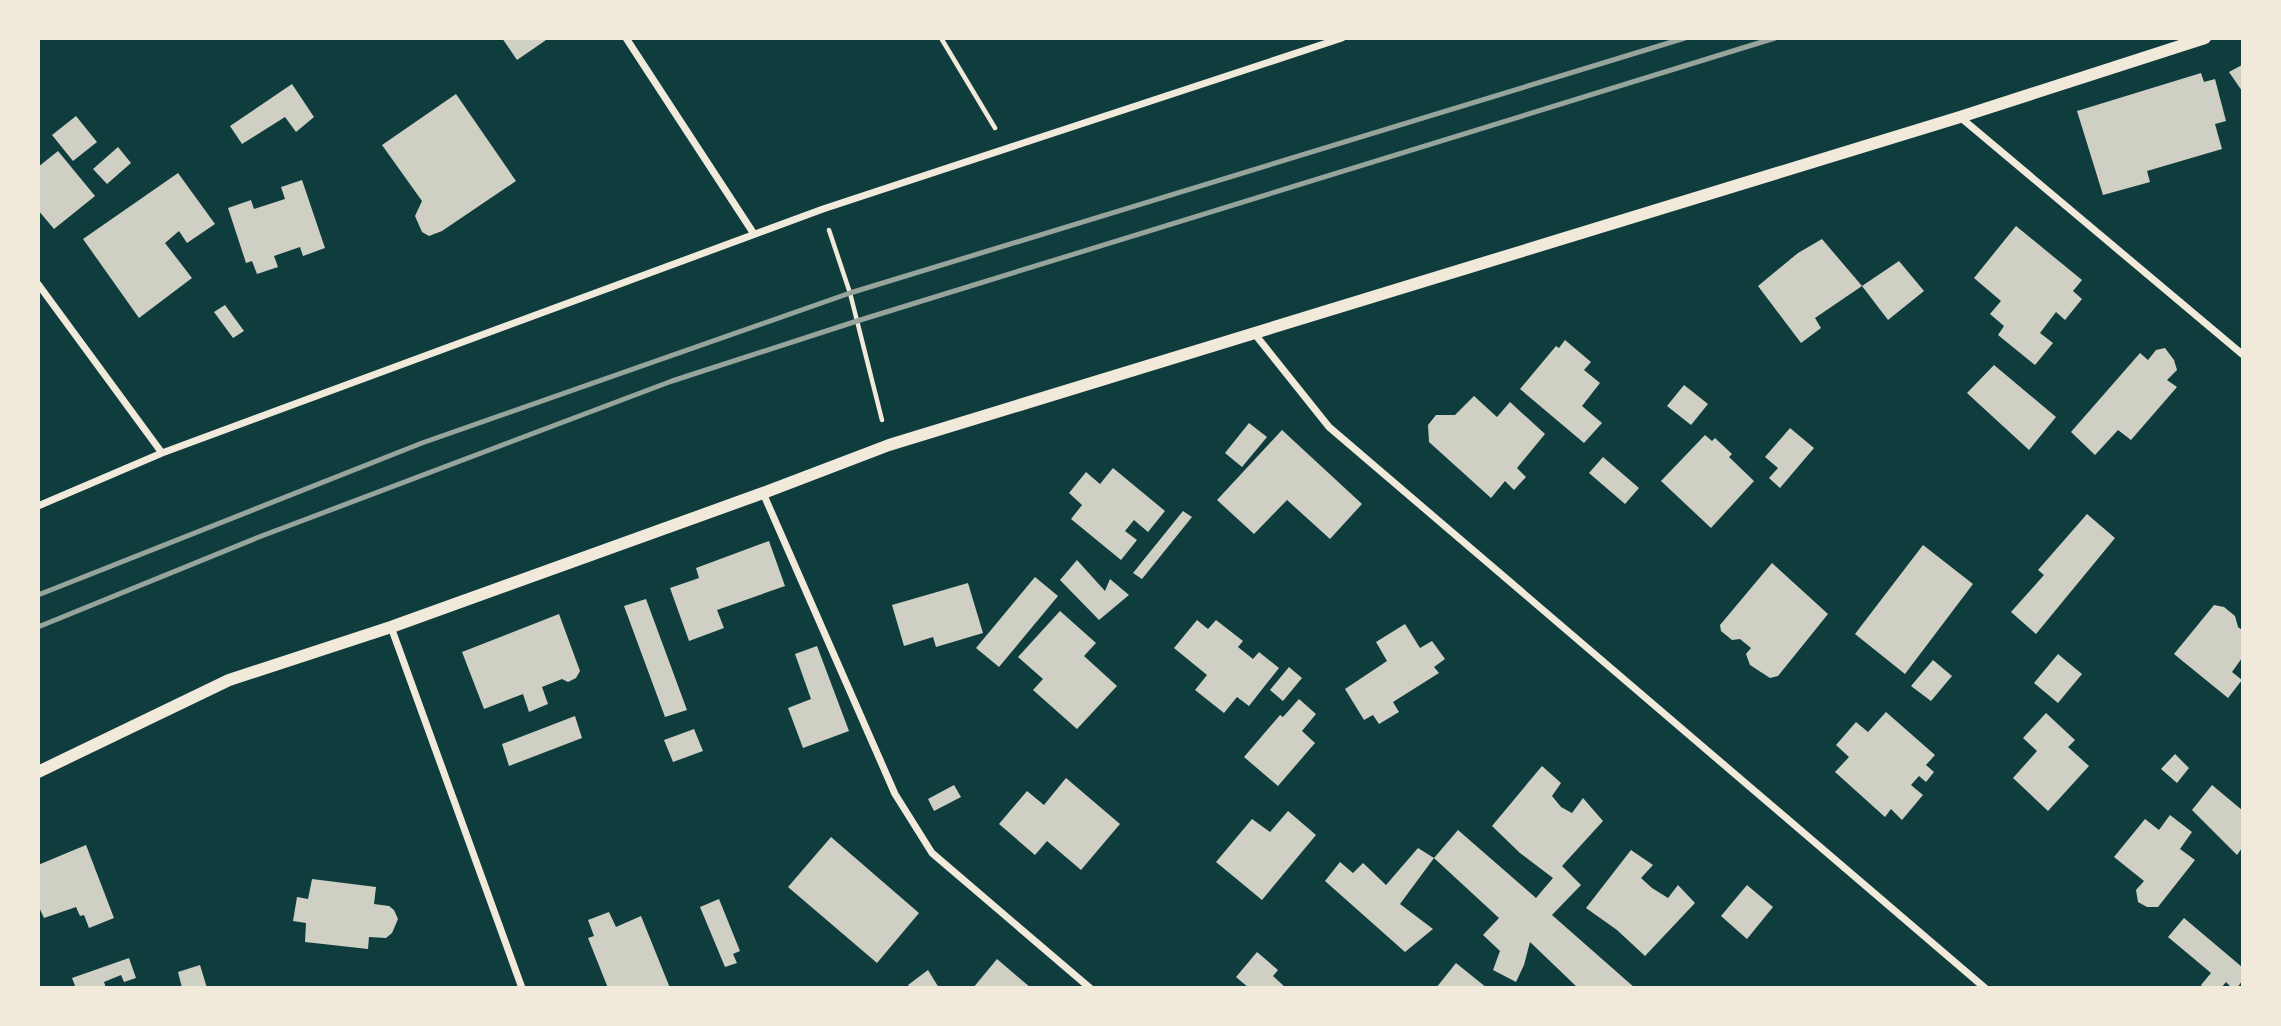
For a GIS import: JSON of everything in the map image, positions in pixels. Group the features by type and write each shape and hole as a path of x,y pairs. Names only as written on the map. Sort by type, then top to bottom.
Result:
{"street":[{"path":"625,38 754,234"},
{"path":"38,506 162,453 823,209 1342,38"},
{"path":"38,772 229,680 391,627 888,445 1960,117 2205,38"},
{"path":"1960,117 2242,354"},
{"path":"38,284 162,453"},
{"path":"1254,333 1329,426 1985,988"},
{"path":"763,493 895,794 932,853 1090,988"},
{"path":"391,627 522,988"}],"path":[{"path":"941,38 1008,149"},
{"path":"823,209 850,293 888,445"}],"building":[{"path":"502,38 549,38 517,60"},
{"path":"2242,65 2242,91 2229,72"},
{"path":"2201,73 2204,82 2215,79 2226,121 2215,124 2222,149 2147,171 2150,182 2103,195 2077,111"},
{"path":"292,84 314,117 296,132 285,117 242,144 230,126"},
{"path":"456,94 516,181 442,231 429,236 422,232 415,216 422,201 382,145"},
{"path":"76,116 97,142 73,161 52,135"},
{"path":"118,147 131,163 107,184 93,169"},
{"path":"58,151 95,196 54,229 38,210 38,167"},
{"path":"178,173 215,224 187,243 179,231 165,243 192,278 139,318 83,239"},
{"path":"302,180 325,248 303,256 300,247 274,256 278,267 257,274 252,261 246,263 228,208 251,200 254,209 285,199 281,187"},
{"path":"2016,226 2082,280 2073,291 2082,299 2065,320 2056,312 2040,333 2053,343 2035,365 1998,335 2004,326 1990,314 2001,301 1974,278"},
{"path":"1822,239 1862,286 1815,318 1821,328 1801,343 1758,286 1798,253"},
{"path":"1899,261 1924,291 1888,320 1862,286"},
{"path":"225,305 244,331 233,338 214,312"},
{"path":"1565,340 1591,362 1584,370 1600,383 1582,406 1602,423 1584,443 1520,389 1556,346 1559,348"},
{"path":"2165,348 2174,360 2177,370 2167,380 2177,387 2131,440 2118,430 2095,455 2071,432 2140,353 2148,360 2156,350"},
{"path":"1994,365 2056,417 2029,450 1967,393"},
{"path":"1684,385 1708,404 1691,425 1667,406"},
{"path":"1474,396 1497,417 1510,402 1545,434 1517,468 1526,477 1514,490 1505,481 1491,498 1429,442 1428,425 1436,415 1455,415"},
{"path":"1249,423 1267,437 1242,467 1225,453"},
{"path":"1790,428 1814,448 1780,488 1769,478 1778,468 1765,457"},
{"path":"1282,430 1362,504 1330,539 1287,500 1254,534 1217,500"},
{"path":"1705,435 1712,441 1715,438 1732,454 1729,457 1754,481 1711,528 1661,481"},
{"path":"1603,457 1639,488 1625,504 1589,473"},
{"path":"1113,468 1165,511 1148,532 1134,520 1125,531 1137,540 1121,560 1071,519 1082,505 1069,493 1086,472 1100,484"},
{"path":"1183,511 1192,517 1142,579 1133,573"},
{"path":"2087,514 2115,538 2036,634 2011,612 2044,575 2038,570"},
{"path":"769,541 785,586 717,610 724,628 689,641 670,588 699,578 696,568"},
{"path":"1923,545 1973,584 1905,674 1855,634"},
{"path":"1077,560 1105,591 1110,579 1129,595 1099,620 1060,580"},
{"path":"1772,563 1828,614 1778,676 1770,678 1750,665 1746,654 1751,648 1740,639 1732,640 1721,631 1720,625"},
{"path":"1035,577 1058,596 999,667 976,648"},
{"path":"968,583 983,633 936,647 933,637 904,646 892,605"},
{"path":"646,599 687,710 665,717 624,606"},
{"path":"2214,605 2224,607 2235,616 2238,627 2242,630 2242,658 2232,672 2242,680 2228,698 2174,654"},
{"path":"1060,611 1096,643 1084,656 1117,686 1077,729 1033,690 1043,679 1018,657"},
{"path":"559,614 580,671 576,678 568,682 562,679 542,687 548,704 529,712 523,694 484,709 462,652"},
{"path":"1197,620 1208,629 1216,620 1243,641 1238,647 1253,659 1259,652 1279,668 1249,706 1237,697 1224,713 1195,690 1207,675 1174,648"},
{"path":"1405,624 1420,648 1432,641 1445,659 1434,667 1439,673 1393,702 1399,712 1379,724 1373,715 1364,720 1345,689 1387,661 1376,642"},
{"path":"817,646 849,731 803,748 788,708 811,699 795,654"},
{"path":"2058,654 2082,674 2058,703 2034,683"},
{"path":"1933,660 1952,676 1931,701 1911,686"},
{"path":"1289,667 1302,678 1283,701 1270,690"},
{"path":"1299,699 1316,714 1302,731 1315,743 1278,786 1244,757 1280,715 1283,717"},
{"path":"1886,712 1935,755 1926,765 1934,772 1926,782 1919,776 1911,785 1923,795 1902,820 1891,809 1885,817 1835,772 1849,757 1836,745 1856,722 1868,732"},
{"path":"2046,713 2075,740 2068,747 2089,766 2048,811 2013,778 2037,751 2023,738"},
{"path":"575,716 582,738 509,766 502,744"},
{"path":"694,729 703,751 673,762 664,740"},
{"path":"2175,754 2189,768 2177,783 2161,769"},
{"path":"1542,766 1561,783 1552,796 1561,807 1572,813 1583,798 1603,821 1562,866 1581,885 1552,915 1635,988 1578,988 1530,942 1516,982 1493,970 1500,951 1483,935 1499,918 1434,858 1458,830 1536,898 1553,878 1520,853 1492,826"},
{"path":"1066,778 1120,824 1081,870 1047,841 1035,855 999,824 1027,791 1044,805"},
{"path":"954,785 961,797 934,811 928,799"},
{"path":"2212,785 2242,810 2242,848 2237,855 2192,810"},
{"path":"1288,811 1316,835 1262,900 1216,862 1252,819 1270,832"},
{"path":"2170,815 2192,832 2180,849 2195,860 2158,907 2147,907 2138,902 2136,890 2144,881 2114,857 2145,819 2159,830"},
{"path":"831,837 919,913 877,963 788,887"},
{"path":"86,845 114,918 89,928 84,915 80,916 76,907 44,918 38,905 38,865"},
{"path":"1418,848 1434,858 1400,904 1433,929 1405,952 1325,881 1340,862 1353,873 1363,863 1386,885"},
{"path":"1631,850 1653,865 1641,878 1652,888 1668,898 1678,885 1695,903 1645,956 1617,930 1586,908"},
{"path":"312,879 376,887 374,904 389,906 398,919 392,933 386,938 369,937 368,949 305,942 306,923 293,921 297,897 308,899"},
{"path":"1747,885 1773,907 1747,939 1721,916"},
{"path":"719,899 740,951 733,954 737,963 725,967 700,907"},
{"path":"609,912 616,927 641,916 670,988 608,988 588,938 594,936 588,920"},
{"path":"2184,918 2242,967 2242,981 2237,988 2232,988 2226,982 2221,988 2204,988 2201,985 2211,973 2168,937"},
{"path":"1257,952 1278,970 1273,976 1286,988 1249,988 1236,977"},
{"path":"129,958 136,978 124,982 121,975 104,982 106,988 76,988 72,978"},
{"path":"997,959 1031,988 973,988"},
{"path":"1456,963 1487,988 1436,988"},
{"path":"200,965 207,988 182,988 178,972"},
{"path":"928,970 939,988 910,988 908,985"}],"railway":[{"path":"38,595 422,443 850,293 1685,38"},
{"path":"38,627 259,537 672,381 857,321 1775,38"}]}
